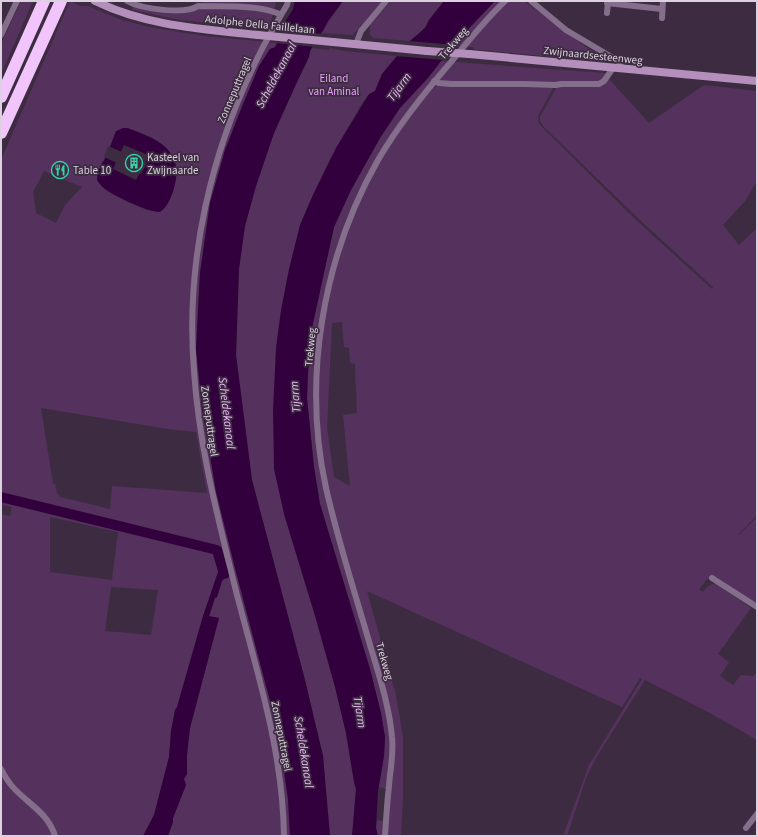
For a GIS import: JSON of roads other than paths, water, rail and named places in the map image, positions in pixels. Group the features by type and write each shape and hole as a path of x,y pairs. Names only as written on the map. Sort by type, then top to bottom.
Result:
{"highway":[{"path":"2,95 44,1"},
{"path":"3,128 60,4"}],"main road":[{"name":"Adolphe Della Faillelaan","path":"95,1 137,18 180,26 427,51"},
{"name":"Zwijnaardsesteenweg","path":"427,51 757,81"}],"street":[{"path":"1,35 17,1"},
{"path":"128,1 134,5 171,10 194,9 199,4 261,8 281,15"},
{"name":"Zonneputtragel","path":"284,836 282,793 275,744 209,477 198,413 192,347 197,255 203,218 213,176 225,136 246,83 288,1"},
{"path":"356,44 361,31 386,1"},
{"name":"Trekweg","path":"385,836 393,750 391,725 382,686 343,552 322,469 318,422 318,362 326,301 336,261 350,220 370,176 389,141 409,112 434,81 479,28 505,1"},
{"path":"434,81 451,84 599,84 617,68 620,62 566,30 530,1"},
{"path":"662,18 663,1"},
{"path":"607,13 608,2 662,9"},
{"path":"712,578 757,607"},
{"path":"1,769 11,785 44,815 55,836"},
{"path":"746,828 757,814"}],"water":[{"name":"Scheldekanaal","path":"295,1 343,1 328,21 310,51 309,57 274,133 256,186 245,226 239,269 236,355 252,480 305,680 323,756 330,836 290,836 288,799 278,731 216,492 202,408 196,349 200,273 210,203 225,150 259,66 270,49 275,47 285,27 284,23 293,9"},
{"path":"444,1 495,1 456,42 428,78 400,108 380,138 351,190 334,227 310,337 307,398 314,467 320,504 370,669 381,713 385,737 384,756 378,791 376,828 378,836 352,836 356,789 346,733 316,619 284,514 274,469 273,410 276,348 281,310 289,269 300,225 313,195 336,148 369,94 375,91 382,74 410,41 425,28 429,20"},
{"path":"127,128 149,137 166,148 172,155 176,164 174,188 169,202 160,212 148,210 124,200 105,189 97,180 98,171 106,157 116,131","holes":["124,145 148,155 145,162 147,163 136,180 113,169"]},
{"path":"218,572 224,574 225,578 222,581 209,616 219,618 190,728 187,755 187,774 184,779 186,785 173,818 168,836 143,836 154,815 169,757 171,731 175,710 203,616"}],"waterway":[{"path":"1,497 217,550 224,574 226,573"},
{"name":"Tijarm","path":"365,836 367,784"}],"place":[{"name":"Kasteel van Zwijnaarde","path":"134,163"},
{"name":"Table 10","path":"60,170"}],"park label":[{"name":"Eiland van Aminal","path":"334,84"}]}
